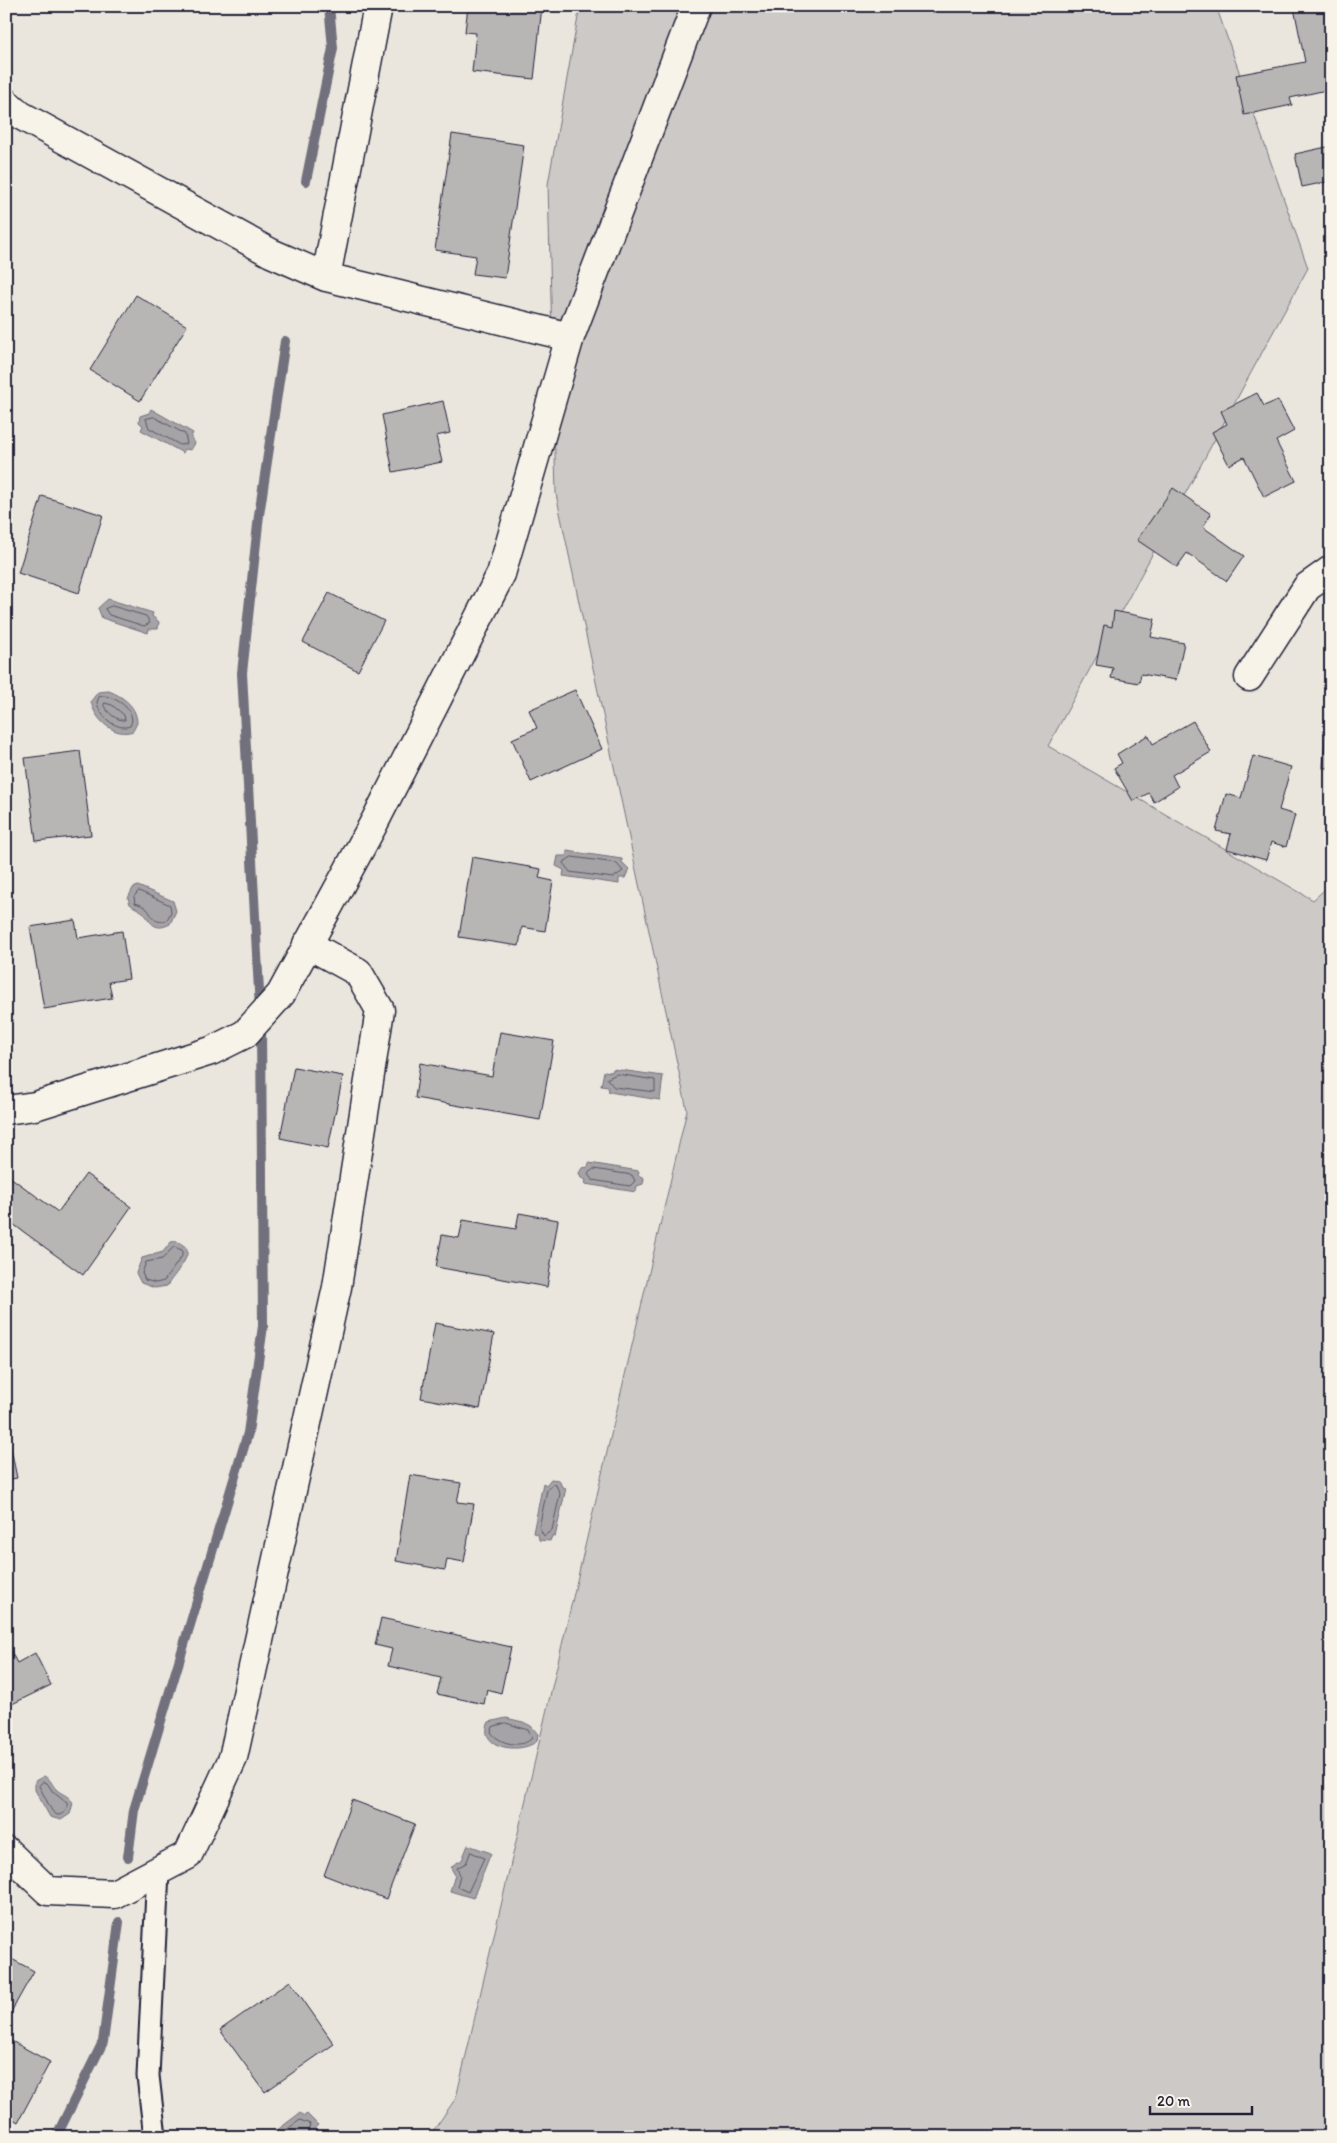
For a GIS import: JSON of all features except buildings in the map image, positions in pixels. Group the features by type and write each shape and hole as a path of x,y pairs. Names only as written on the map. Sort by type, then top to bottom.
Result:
{"street":[{"path":"326,278 378,6"},
{"path":"6,1110 35,1106 211,1051 245,1034 281,994 374,823 501,574 570,337 696,6"},
{"path":"6,103 20,115 271,253 326,278 570,337"},
{"path":"1249,677 1307,587 1331,570"},
{"path":"6,1851 48,1891 114,1894 188,1855 234,1758 338,1287 380,1010 358,972 307,944"}],"lane":[{"path":"155,2137 148,2076 158,1871"}],"shaded area":[{"path":"580,6 1216,6 1308,268 1048,746 1313,900 1331,884 1331,2137 429,2137 456,2098 687,1110 556,494 548,184"}],"water":[{"path":"151,409 193,433 191,437 195,443 191,450 185,449 183,453 141,430 143,426 139,422 140,416 149,413"},
{"path":"108,599 153,613 152,616 159,622 158,629 149,629 148,633 102,618 98,608"},
{"path":"109,691 129,703 135,712 137,723 133,731 119,732 112,729 96,714 91,701 98,692"},
{"path":"567,851 622,859 622,862 629,869 625,878 619,878 619,884 563,876 564,870 556,866 558,856 566,856"},
{"path":"138,886 173,901 176,911 170,924 157,927 144,913 130,904 128,898 133,888"},
{"path":"613,1069 663,1076 660,1100 609,1092 608,1087 601,1086 604,1071 612,1072"},
{"path":"589,1163 639,1171 638,1175 644,1178 643,1184 637,1186 636,1192 585,1184 586,1180 581,1178 579,1173 582,1168 588,1167"},
{"path":"171,1242 182,1244 187,1249 187,1253 182,1265 167,1286 155,1288 141,1283 136,1273 142,1258 163,1252"},
{"path":"551,1479 559,1480 562,1487 566,1488 555,1537 552,1536 550,1541 539,1540 538,1534 533,1533 543,1483 546,1485"},
{"path":"506,1718 531,1726 538,1734 537,1741 521,1748 511,1748 494,1743 489,1738 487,1731 489,1722"},
{"path":"44,1776 56,1789 70,1798 73,1803 70,1814 61,1820 50,1817 35,1790 35,1781"},
{"path":"468,1845 491,1853 473,1898 450,1891 455,1875 451,1868 462,1860"},
{"path":"300,2113 304,2116 307,2114 318,2125 314,2129 316,2132 309,2137 268,2137"}],"waterway":[{"path":"306,181 333,48 329,6"},
{"path":"260,1010 242,673 259,515 285,341"},
{"path":"128,1857 134,1810 248,1433 263,1326 261,1024"},
{"path":"56,2137 103,2042 119,1922"}]}
